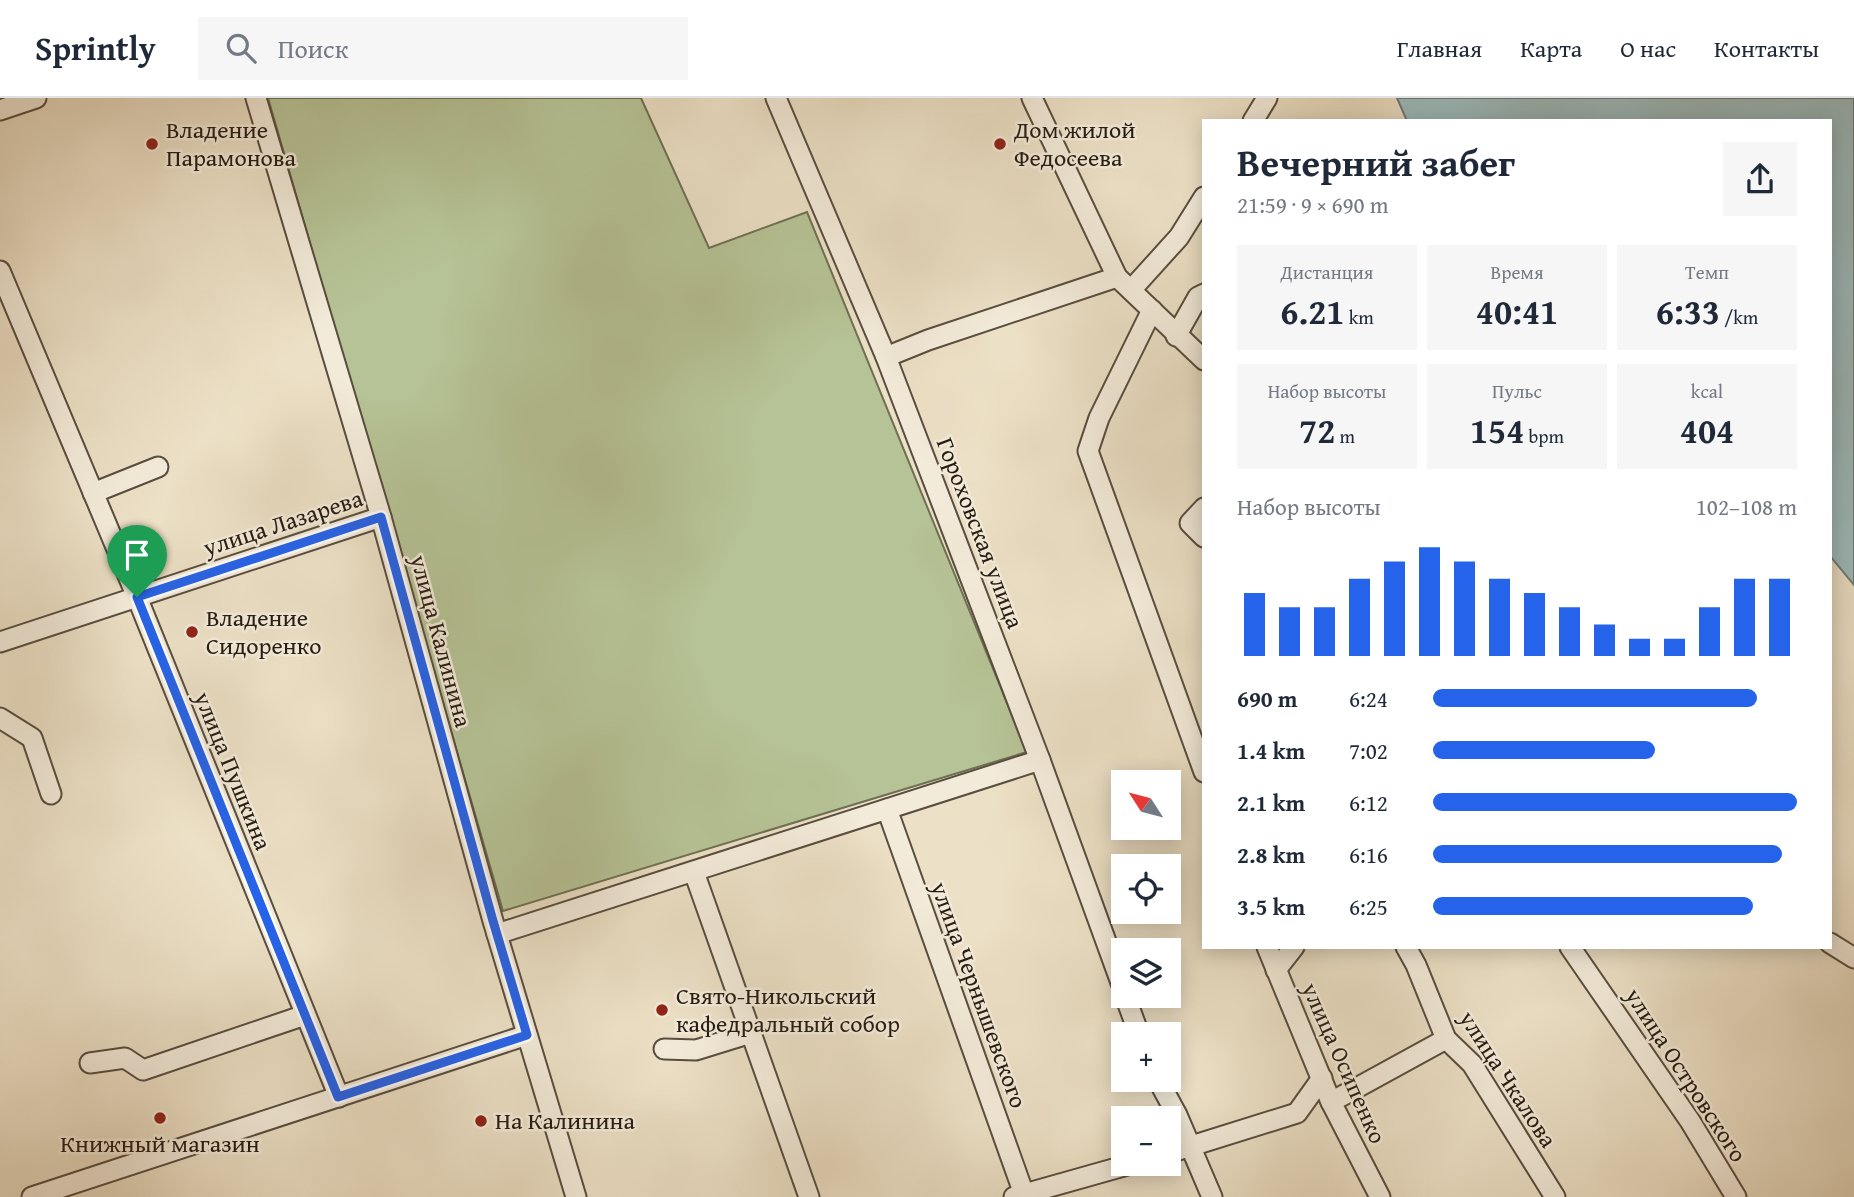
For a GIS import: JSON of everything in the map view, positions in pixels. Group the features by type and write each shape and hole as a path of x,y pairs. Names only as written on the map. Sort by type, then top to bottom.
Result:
{"street":[{"path":"0,110 36,98"},
{"name":"улица Калинина","path":"256,98 381,517 497,934 576,1197"},
{"name":"Гороховская улица","path":"776,98 886,357 1040,761 1111,957"},
{"path":"1032,98 1124,284 1202,358"},
{"path":"1254,119 1268,98"},
{"path":"886,357 928,340 1124,284 1179,237 1202,200"},
{"name":"улица Пушкина","path":"0,271 137,597 338,1097"},
{"path":"1177,336 1198,297 1202,295"},
{"path":"1152,310 1099,418 1088,452 1202,766"},
{"path":"93,493 158,467"},
{"path":"1202,510 1190,523 1202,535"},
{"name":"улица Лазарева","path":"0,642 381,517"},
{"path":"0,718 32,738 51,794"},
{"path":"497,934 1040,761"},
{"name":"улица Чернышевского","path":"887,809 1021,1196"},
{"path":"694,872 809,1197"},
{"path":"1832,944 1854,958"},
{"name":"улица Осипенко","path":"1268,949 1331,1102 1380,1197"},
{"path":"1276,970 1292,949"},
{"name":"улица Чкалова","path":"1407,949 1447,1039 1472,1064 1555,1197"},
{"name":"улица Островского","path":"1571,949 1690,1121 1736,1197"},
{"path":"90,1063 125,1058 143,1070 305,1014"},
{"path":"664,1049 696,1050 751,1033"},
{"path":"32,1197 527,1035"},
{"path":"1331,1102 1447,1039"},
{"path":"1181,1150 1297,1113 1322,1078"},
{"path":"1165,1092 1212,1197"},
{"path":"1021,1196 1111,1170"}],"green space":[{"path":"268,98 641,98 709,248 807,212 1027,752 503,911"}],"water":[{"path":"1397,98 1854,98 1854,585 1832,558 1832,119 1406,119"}],"place":[{"name":"Владение Парамонова","path":"152,144"},
{"name":"Дом жилой Федосеева","path":"1000,144"},
{"name":"Владение Сидоренко","path":"192,632"},
{"name":"Свято-Никольский кафедральный собор","path":"662,1010"},
{"name":"Книжный магазин","path":"160,1118"},
{"name":"На Калинина","path":"481,1121"}],"route":[{"path":"381,517 527,1035 338,1097 137,597 381,517"}]}
